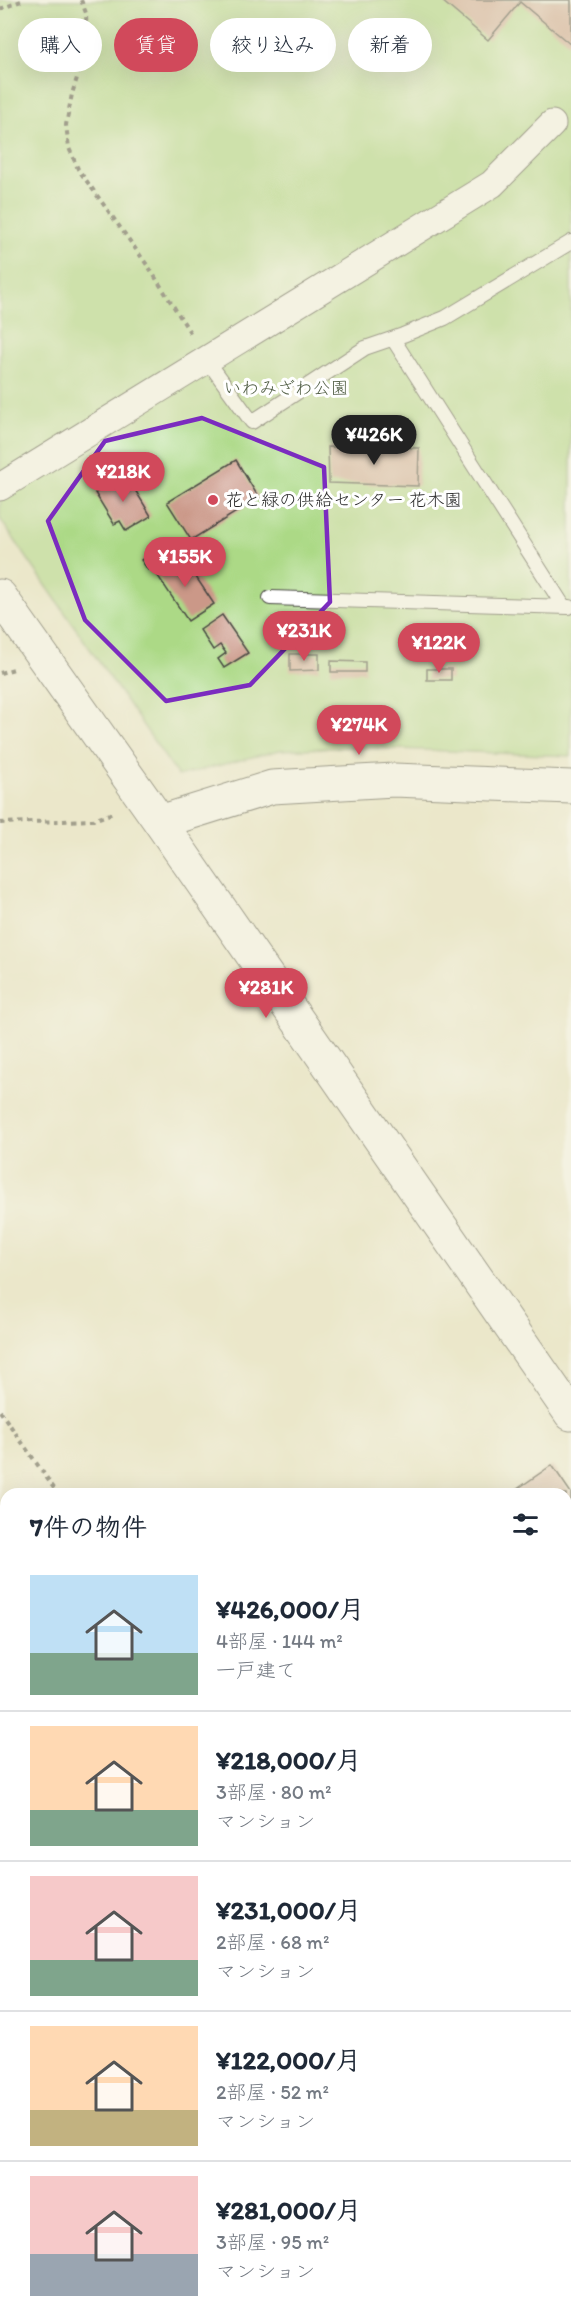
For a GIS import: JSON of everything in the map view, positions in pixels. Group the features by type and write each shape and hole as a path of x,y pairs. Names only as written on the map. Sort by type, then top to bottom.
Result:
{"street":[{"path":"0,487 492,184 552,124"},
{"path":"0,596 571,1414"},
{"path":"152,812 283,786 394,780 571,787"}],"lane":[{"path":"207,360 252,422 365,348 445,318 571,242"},
{"path":"393,339 568,607"},
{"path":"270,598 568,607"}],"path":[{"path":"0,9 24,0"},
{"path":"81,0 86,13 87,46 72,94 66,125 69,148 78,169 150,269 207,360"},
{"path":"0,823 93,820 152,812"},
{"path":"0,1411 54,1488"}],"highlighted area":[{"path":"202,418 324,467 330,602 250,685 166,701 85,620 48,521 105,441"}],"green space":[{"name":"いわみざわ公園","path":"0,0 571,0 571,756 349,747 280,750 178,776 0,519"}],"building":[{"path":"441,0 571,0 571,45 520,2 488,40"},
{"path":"328,447 419,448 418,486 329,483"},
{"name":"花と緑の供給センター 花木園","path":"236,460 259,498 191,540 167,502"},
{"path":"126,475 151,516 126,531 120,521 114,524 95,493"},
{"path":"170,542 176,554 148,570 141,560"},
{"path":"182,556 214,604 188,621 156,573"},
{"path":"222,615 248,653 224,668 218,659 226,653 220,645 213,650 200,630"},
{"path":"290,654 319,654 319,670 290,671"},
{"path":"331,661 365,662 365,672 331,672"},
{"path":"427,669 451,669 451,680 427,680"},
{"path":"552,1465 568,1488 519,1488"}],"place":[{"name":"花と緑の供給センター 花木園","path":"213,500"}]}
